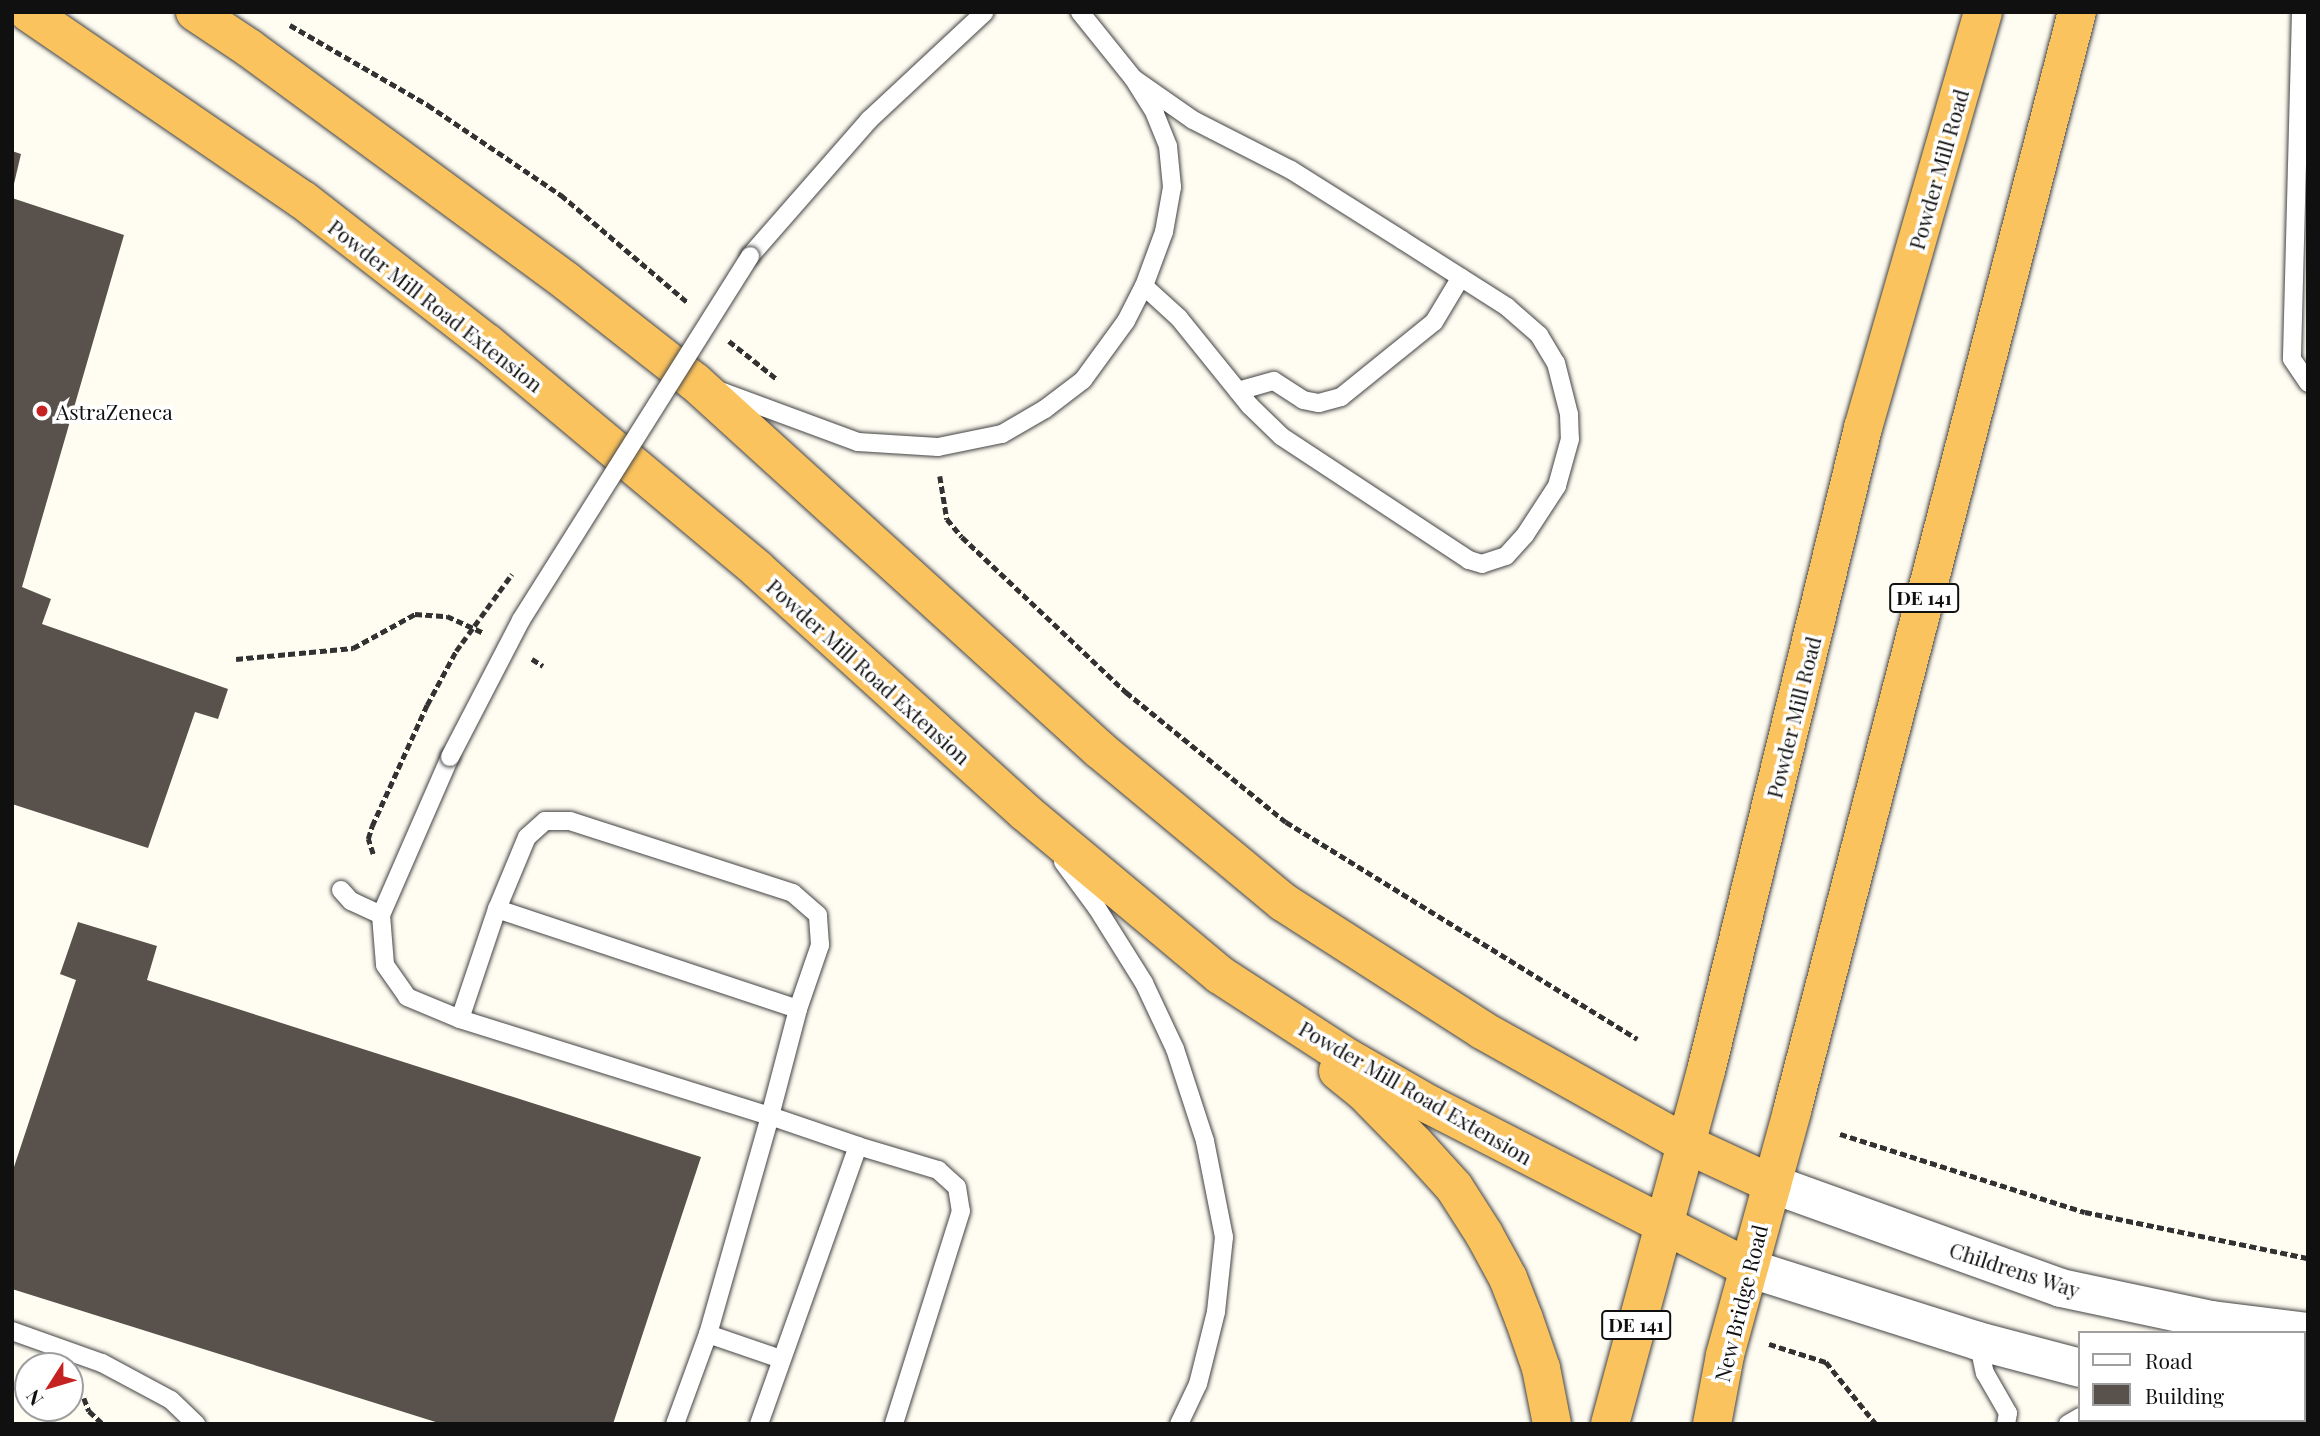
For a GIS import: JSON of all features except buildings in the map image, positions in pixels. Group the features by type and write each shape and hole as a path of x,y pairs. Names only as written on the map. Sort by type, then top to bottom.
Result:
{"highway":[{"name":"Powder Mill Road Extension","path":"28,12 303,200 497,351 757,569 1025,812 1220,975 1348,1058 1430,1105 1748,1268"},
{"path":"195,12 249,48 566,281 695,382 1100,750 1283,902 1482,1030 1686,1144 1772,1184"},
{"name":"Powder Mill Road","path":"1610,1424 1737,949 1863,428 1983,12"},
{"name":"DE 141","path":"1772,1184 2077,12"},
{"path":"1220,975 1364,1092 1454,1187 1508,1278 1541,1368 1552,1424"},
{"name":"New Bridge Road","path":"1712,1424 1731,1331 1772,1184"}],"street":[{"name":"Childrens Way","path":"1772,1184 2061,1288 2212,1320 2300,1331"},
{"path":"1748,1268 1978,1341 2078,1367"}],"lane":[{"path":"894,1424 961,1211 957,1187 938,1170 460,1019 407,997 385,965 381,915 450,757 521,620 750,257 869,120 985,12"},
{"path":"695,382 858,442 938,447 1002,434 1045,409 1083,380 1126,321 1144,286 1164,232 1172,187 1168,146 1155,113 1133,78 1080,12"},
{"path":"2301,12 2292,359 2308,383"},
{"path":"1133,78 1193,120 1291,170 1461,277 1507,307 1539,335 1556,363 1569,414 1570,439 1557,486 1525,536 1506,556 1482,564 1469,560 1281,436 1238,391 1178,318 1144,286"},
{"path":"1238,391 1274,381 1303,400 1319,403 1341,397 1434,322 1461,277"},
{"path":"1025,812 1097,908 1144,983 1175,1049 1205,1142 1224,1237 1216,1312 1198,1384 1179,1424"},
{"path":"460,1019 497,909 527,836 545,821 570,821 793,893 818,915 820,945 798,1009 708,1334 675,1424"},
{"path":"341,890 351,901 381,915"},
{"path":"497,909 798,1009"},
{"path":"759,1424 858,1146"},
{"path":"12,1331 102,1363 171,1400 196,1424"},
{"path":"708,1334 780,1359"},
{"path":"1978,1341 1985,1373 2008,1413 2006,1424"}],"path":[{"path":"279,19 428,105 528,172 561,195 692,306"},
{"path":"721,333 785,384"},
{"path":"938,447 947,519 1126,692 1286,822 1637,1039"},
{"path":"373,854 368,839 372,826 427,705 456,651 514,571"},
{"path":"236,659 353,648 415,614 447,616 487,635"},
{"path":"521,653 544,666"},
{"path":"1840,1133 2085,1212 2308,1258"},
{"path":"1731,1331 1826,1362 1876,1424"},
{"path":"84,1398 96,1421 103,1424"}],"place":[{"name":"AstraZeneca","path":"42,411"}]}
